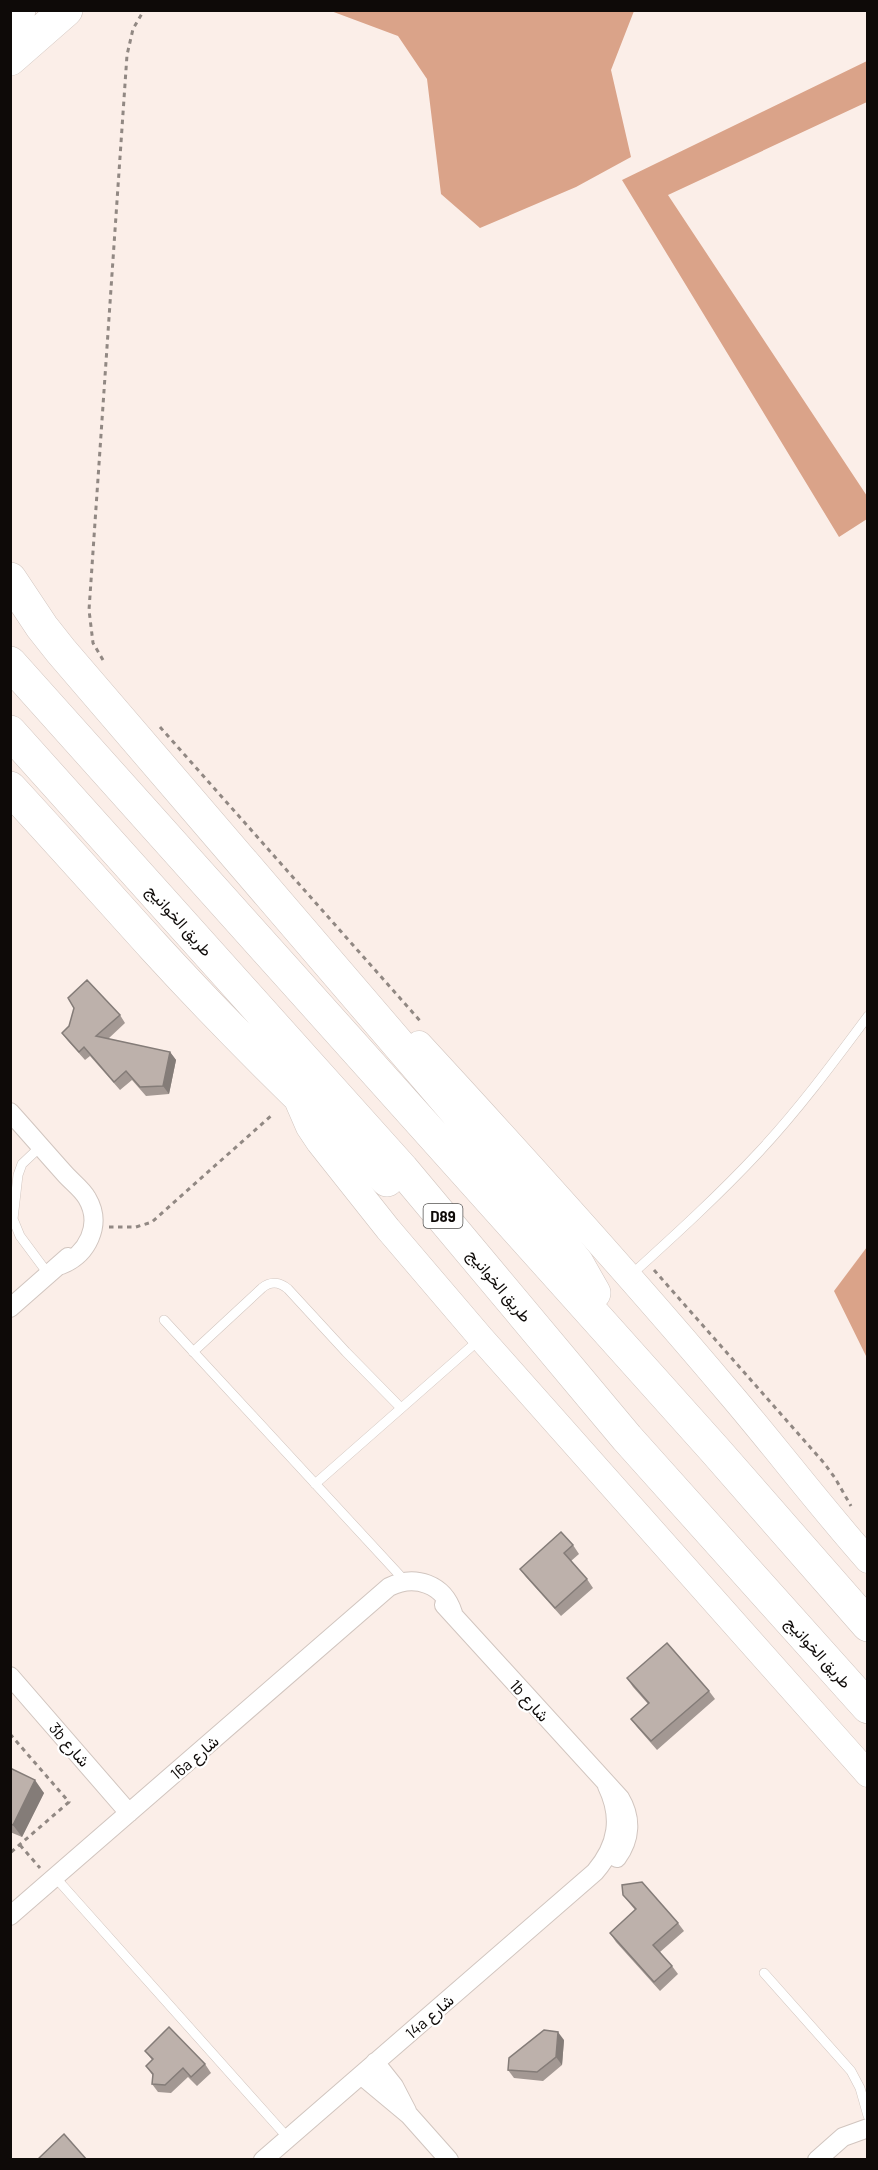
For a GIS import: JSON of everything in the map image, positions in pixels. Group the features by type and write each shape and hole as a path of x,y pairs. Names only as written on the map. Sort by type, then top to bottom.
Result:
{"highway":[{"path":"10,21 19,10"},
{"path":"10,59 66,10"},
{"path":"10,579 61,651 484,1144 577,1263 597,1299 604,1326"},
{"name":"D89","path":"10,663 604,1326 867,1626"},
{"name":"طريق الخوانيج","path":"10,732 402,1169 627,1438 867,1707"},
{"path":"10,788 156,949 284,1103 397,1189 477,1258"}],"street":[{"path":"316,946 333,956 349,970 508,1140 638,1269 732,1395 808,1491 867,1560"},
{"path":"284,1103 305,1119 319,1142 388,1229 481,1338 867,1774"},
{"path":"10,1112 81,1191 91,1207 87,1227 74,1248 55,1270 10,1308"},
{"name":"16a شارع","path":"10,1916 389,1587 414,1585"},
{"name":"1b شارع","path":"414,1585 453,1613 607,1786 623,1826"},
{"name":"3b شارع","path":"10,1676 129,1813"},
{"name":"14a شارع","path":"263,2160 595,1872 611,1863 627,1841 623,1826"},
{"path":"375,2062 394,2086 409,2115"},
{"path":"361,2075 383,2096 409,2115 449,2160"},
{"path":"817,2160 843,2137 867,2128"}],"lane":[{"path":"638,1269 730,1183 761,1150 819,1081 867,1016"},
{"path":"40,1146 22,1164 18,1175 13,1219 20,1236 55,1270"},
{"path":"193,1352 262,1288 270,1283 280,1284 288,1289 401,1408"},
{"path":"164,1320 315,1484 414,1585"},
{"path":"315,1484 481,1338"},
{"path":"53,1879 288,2138"},
{"path":"764,1973 851,2071 861,2088 867,2116"}],"path":[{"path":"104,662 93,643 89,610 127,55 133,29 144,10"},
{"path":"158,724 422,1024"},
{"path":"87,1227 127,1228 152,1222 284,1103"},
{"path":"638,1269 824,1463 855,1514"},
{"path":"10,1734 69,1802 10,1853"},
{"path":"20,1845 53,1879"}],"shaded area":[{"path":"331,11 634,11 611,70 631,157 576,187 480,228 441,194 427,79 398,36"},
{"path":"867,61 867,102 668,195 867,496 867,519 839,537 622,180"},
{"path":"867,1247 867,1358 834,1291"}],"building":[{"path":"87,980 120,1015 96,1036 170,1052 163,1086 140,1087 126,1071 114,1082 84,1047 79,1052 62,1033 69,1026 74,1008 68,998"},
{"path":"561,1532 573,1545 564,1553 587,1579 555,1608 520,1569"},
{"path":"667,1643 709,1691 651,1741 631,1719 649,1703 627,1678"},
{"path":"10,1768 35,1780 13,1825 10,1823"},
{"path":"642,1882 678,1923 653,1945 672,1966 654,1982 610,1933 636,1909 623,1895 622,1885"},
{"path":"169,2027 205,2064 191,2077 183,2068 165,2085 152,2084 153,2074 146,2066 153,2059 145,2051"},
{"path":"544,2030 558,2032 556,2057 537,2072 508,2070 509,2058"},
{"path":"64,2134 87,2160 37,2160"}]}
